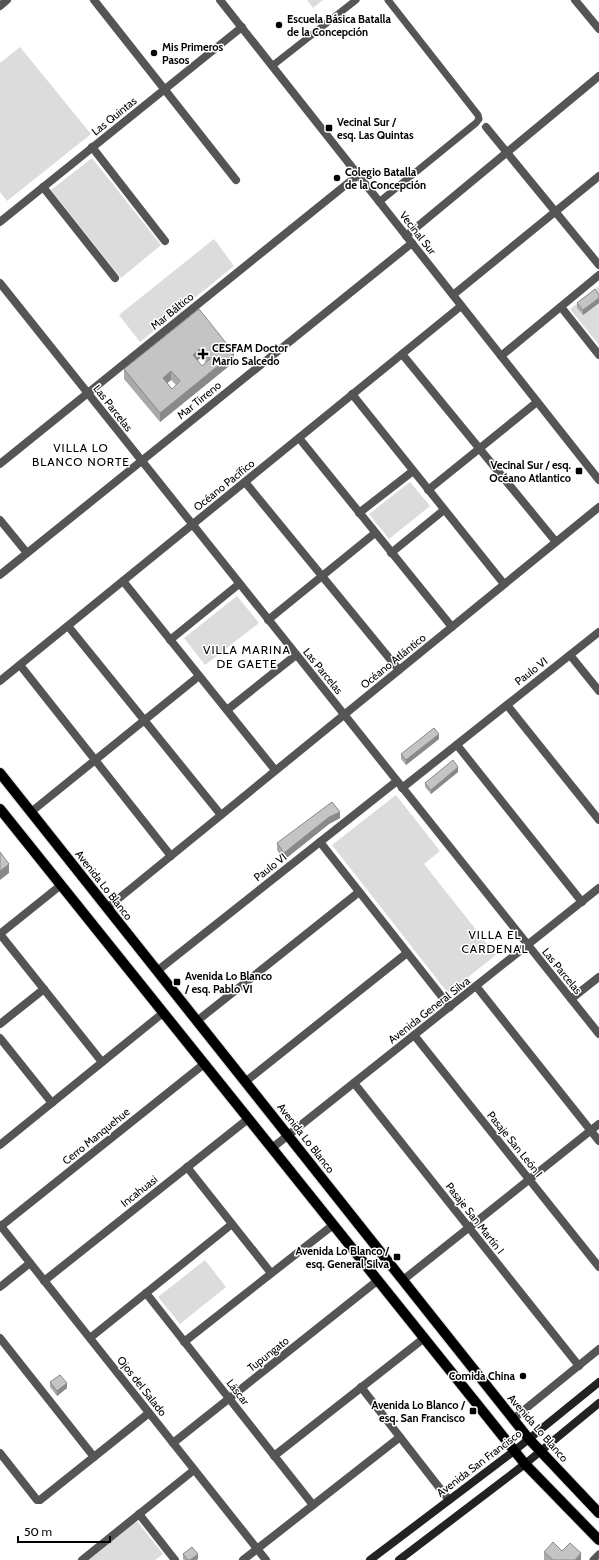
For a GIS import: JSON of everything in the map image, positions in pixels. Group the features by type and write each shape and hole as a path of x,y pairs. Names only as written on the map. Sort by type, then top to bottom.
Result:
{"main road":[{"name":"Avenida Lo Blanco","path":"0,773 529,1439 599,1513"},
{"path":"0,809 514,1451 599,1540"}],"street":[{"path":"0,6 7,0"},
{"path":"94,0 236,180"},
{"name":"Vecinal Sur","path":"220,0 599,480"},
{"path":"575,0 599,29"},
{"name":"Las Quintas","path":"0,222 242,27"},
{"path":"406,236 599,76"},
{"path":"486,127 599,265"},
{"path":"92,147 165,241"},
{"name":"Mar Báltico","path":"0,464 358,175"},
{"path":"453,295 599,176"},
{"path":"43,187 114,278"},
{"name":"Mar Tirreno","path":"0,575 412,243"},
{"path":"501,356 599,275"},
{"name":"Las Parcelas","path":"0,283 599,1034"},
{"name":"Océano Pacífico","path":"0,682 461,306"},
{"path":"561,307 599,355"},
{"path":"402,354 556,542"},
{"path":"352,394 504,584"},
{"path":"428,490 537,402"},
{"path":"299,438 452,627"},
{"path":"359,513 413,471"},
{"path":"245,482 399,670"},
{"name":"Océano Atlántico","path":"107,908 599,507"},
{"path":"391,553 444,510"},
{"path":"0,520 27,553"},
{"path":"268,620 375,533"},
{"path":"123,581 275,770"},
{"path":"170,640 239,584"},
{"path":"68,626 221,815"},
{"name":"Paulo VI","path":"402,788 599,632"},
{"path":"227,710 296,655"},
{"path":"570,655 599,691"},
{"path":"20,665 171,856"},
{"path":"31,812 199,676"},
{"path":"507,705 599,820"},
{"path":"457,744 582,902"},
{"name":"Paulo VI","path":"157,971 397,781"},
{"path":"320,842 450,1007"},
{"path":"61,885 0,934 102,1062"},
{"name":"Avenida General Silva","path":"272,1148 599,888"},
{"path":"197,1021 359,892"},
{"path":"245,1082 407,953"},
{"path":"571,999 599,978"},
{"path":"476,986 599,1141"},
{"path":"0,1024 44,989"},
{"path":"0,1145 163,1013"},
{"name":"Pasaje San León I","path":"414,1035 599,1267"},
{"path":"0,1038 52,1103"},
{"name":"Cerro Manquehue","path":"0,1225 204,1064"},
{"name":"Pasaje San Martín I","path":"354,1083 579,1366"},
{"name":"Incahuasi","path":"44,1280 248,1119"},
{"path":"403,1280 599,1124"},
{"path":"187,1167 271,1273"},
{"path":"90,1338 232,1224"},
{"name":"Ojos del Salado","path":"0,1225 266,1560"},
{"path":"184,1342 333,1225"},
{"path":"0,1287 30,1263"},
{"name":"Tupungato","path":"173,1443 377,1281"},
{"name":"Láscar","path":"146,1293 313,1505"},
{"path":"0,1338 94,1457"},
{"path":"274,1456 422,1338"},
{"path":"513,1419 599,1350"},
{"name":"Avenida San Francisco","path":"370,1560 514,1451 599,1382"},
{"path":"361,1387 449,1500"},
{"path":"399,1560 525,1464 599,1403"},
{"path":"0,1453 38,1500 41,1500 149,1413"},
{"path":"243,1560 400,1437"},
{"path":"82,1560 194,1470"},
{"path":"139,1514 175,1560"}],"lane":[{"path":"272,66 356,0"},
{"path":"379,202 479,119 478,115 388,0"},
{"path":"593,1560 599,1554"}],"shaded area":[{"path":"307,0 323,0 313,8"},
{"path":"20,47 91,134 7,201 0,192 0,63"},
{"path":"92,158 161,245 121,278 51,190"},
{"path":"214,239 234,266 140,342 119,315"},
{"path":"599,286 599,345 570,309"},
{"path":"410,482 430,506 389,539 369,514"},
{"path":"237,596 259,623 205,665 184,638"},
{"path":"396,795 440,851 424,864 496,955 448,993 332,845"},
{"path":"205,1260 226,1287 180,1324 158,1297"},
{"path":"137,1521 163,1554 155,1560 87,1560"}],"building":[{"path":"595,289 599,295 599,298 583,310 577,303"},
{"path":"199,309 234,353 160,413 124,369","holes":["201,348 210,359 202,366 193,355","171,371 180,381 172,389 163,378"]},
{"path":"434,728 439,734 406,760 401,754"},
{"path":"453,760 458,767 431,790 425,783"},
{"path":"332,802 340,812 329,817 284,853 277,843"},
{"path":"0,852 9,864 0,871"},
{"path":"60,1375 67,1383 57,1391 50,1382"},
{"path":"553,1542 562,1551 570,1543 581,1553 575,1560 553,1560 544,1552"},
{"path":"192,1547 198,1554 188,1560 183,1554"}],"place":[{"name":"Escuela Básica Batalla de la Concepción","path":"279,25"},
{"name":"Mis Primeros Pasos","path":"154,53"},
{"name":"Vecinal Sur / esq. Las Quintas","path":"329,128"},
{"name":"Colegio Batalla de la Concepción","path":"337,178"},
{"name":"CESFAM Doctor Mario Salcedo","path":"203,354"},
{"name":"Vecinal Sur / esq. Océano Atlantico","path":"579,471"},
{"name":"Avenida Lo Blanco / esq. Pablo VI","path":"177,982"},
{"name":"Avenida Lo Blanco / esq. General Silva","path":"397,1257"},
{"name":"Comida China","path":"523,1376"},
{"name":"Avenida Lo Blanco / esq. San Francisco","path":"473,1411"}],"district":[{"name":"VILLA LO BLANCO NORTE","path":"81,454"},
{"name":"VILLA MARINA DE GAETE","path":"247,656"},
{"name":"VILLA EL CARDENAL","path":"495,941"}]}
